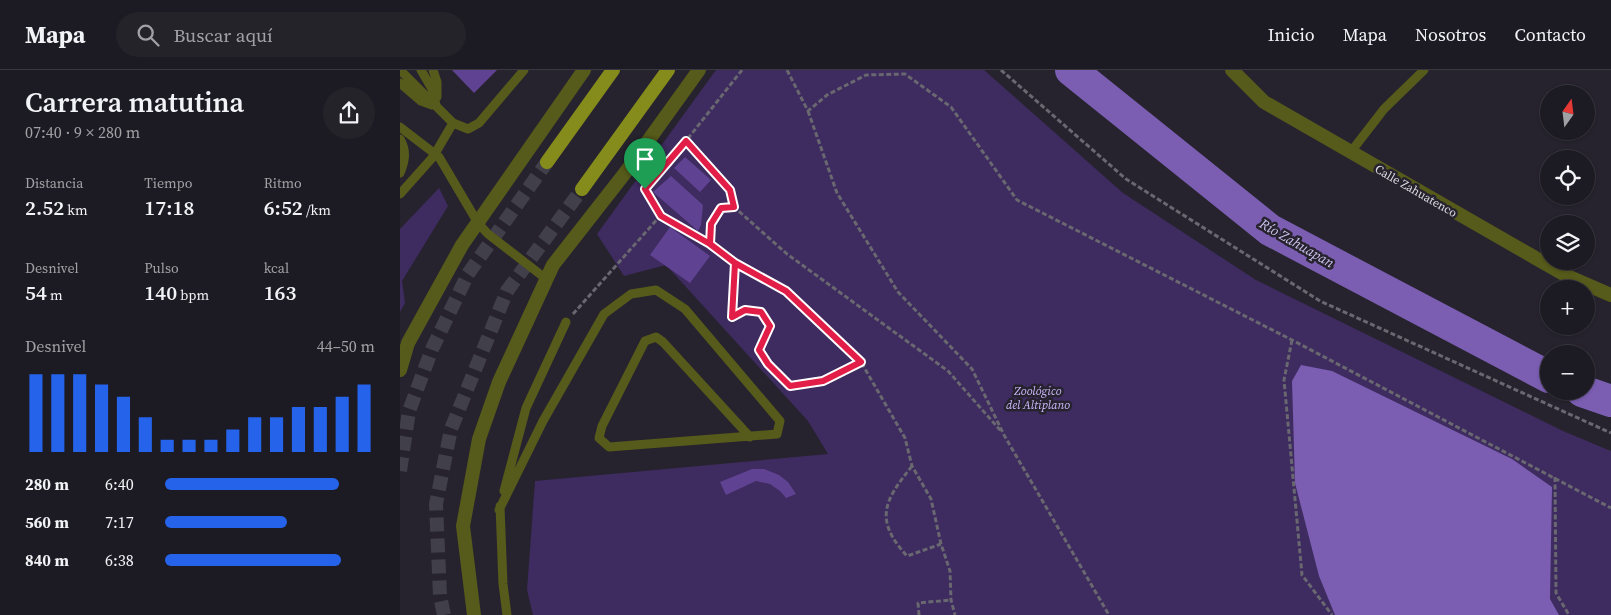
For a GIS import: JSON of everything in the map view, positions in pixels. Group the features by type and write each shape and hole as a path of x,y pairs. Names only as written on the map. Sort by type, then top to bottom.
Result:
{"main road":[{"path":"547,162 613,70"},
{"path":"582,189 668,70"}],"street":[{"path":"400,370 408,343 462,245 584,70"},
{"path":"474,615 463,526 479,439 499,382 545,278 699,70"},
{"name":"Calle Zahuatenco","path":"1232,70 1264,102 1567,276 1611,295"}],"lane":[{"path":"400,70 453,123 468,130 479,123 524,70"},
{"path":"421,70 432,89 437,107"},
{"path":"433,70 437,82 437,107"},
{"path":"1350,153 1384,109 1424,70"},
{"path":"400,83 421,101 437,107"},
{"path":"400,194 433,157 453,123"},
{"path":"400,127 440,157 478,223 488,234 545,278"},
{"path":"400,139 404,147 405,159 400,173"},
{"path":"499,510 543,421 604,314 631,294 656,290 685,308 780,421 777,434 750,437 609,447 599,438 602,426 645,341 656,337 664,342 750,437"},
{"path":"507,615 503,584 499,510 526,408 566,322"}],"path":[{"path":"742,70 645,189 661,216 710,244 735,263 786,291 861,362 905,438 912,466 931,499 941,544 950,571 951,600 955,615"},
{"path":"787,70 808,111 838,193 898,292 972,369 1004,435 1109,615"},
{"path":"1001,70 1126,178 1320,301 1611,433"},
{"path":"808,111 827,95 866,75 905,74 951,107 1017,200 1292,340 1611,508"},
{"path":"686,141 730,190 734,207 786,254 948,371 1004,435"},
{"path":"710,244 711,224 721,208 734,207"},
{"path":"566,322 661,216"},
{"path":"735,263 732,317 745,310 761,312 770,326 759,350 768,364 790,386 823,381 861,362"},
{"path":"1292,340 1284,380 1302,575 1332,615"},
{"path":"912,466 894,489 886,507 886,523 895,543 907,556 941,544"},
{"path":"1554,477 1556,593 1569,615"},
{"path":"918,615 918,603 951,600"}],"green space":[{"name":"Zoológico del Altiplano","path":"716,70 984,70 1123,193 1256,280 1563,431 1611,451 1611,615 533,615 527,590 535,481 828,454 808,421 666,265 624,276 597,234"},
{"path":"439,188 448,206 402,281 405,303 400,312 400,229"}],"shaded area":[{"path":"1301,365 1332,371 1512,459 1552,487 1550,599 1559,615 1335,615 1319,576 1295,483 1292,381"}],"building":[{"path":"452,70 497,70 474,93"},
{"path":"685,157 711,180 700,192 674,168"},
{"path":"671,176 703,205 701,225 698,231 653,192"},
{"path":"670,227 710,256 690,283 650,255"},
{"path":"752,469 764,469 779,475 788,482 796,494 786,498 770,484 756,481 726,495 720,482"}],"waterway":[{"name":"Río Zahuapan","path":"1071,70 1270,230 1540,372"},
{"name":"Río Zahuapan","path":"1595,395 1611,401"}],"tunnel":[{"path":"400,471 409,411 432,349 468,274 547,162"},
{"path":"444,615 440,596 436,504 451,429 507,291 582,189"}],"route":[{"path":"645,189 661,216 710,244 735,263 786,291 861,362 823,381 790,386 768,364 759,350 770,326 761,312 745,310 732,317 735,263 710,244 711,224 721,208 734,207 730,190 686,141 645,189"}]}
